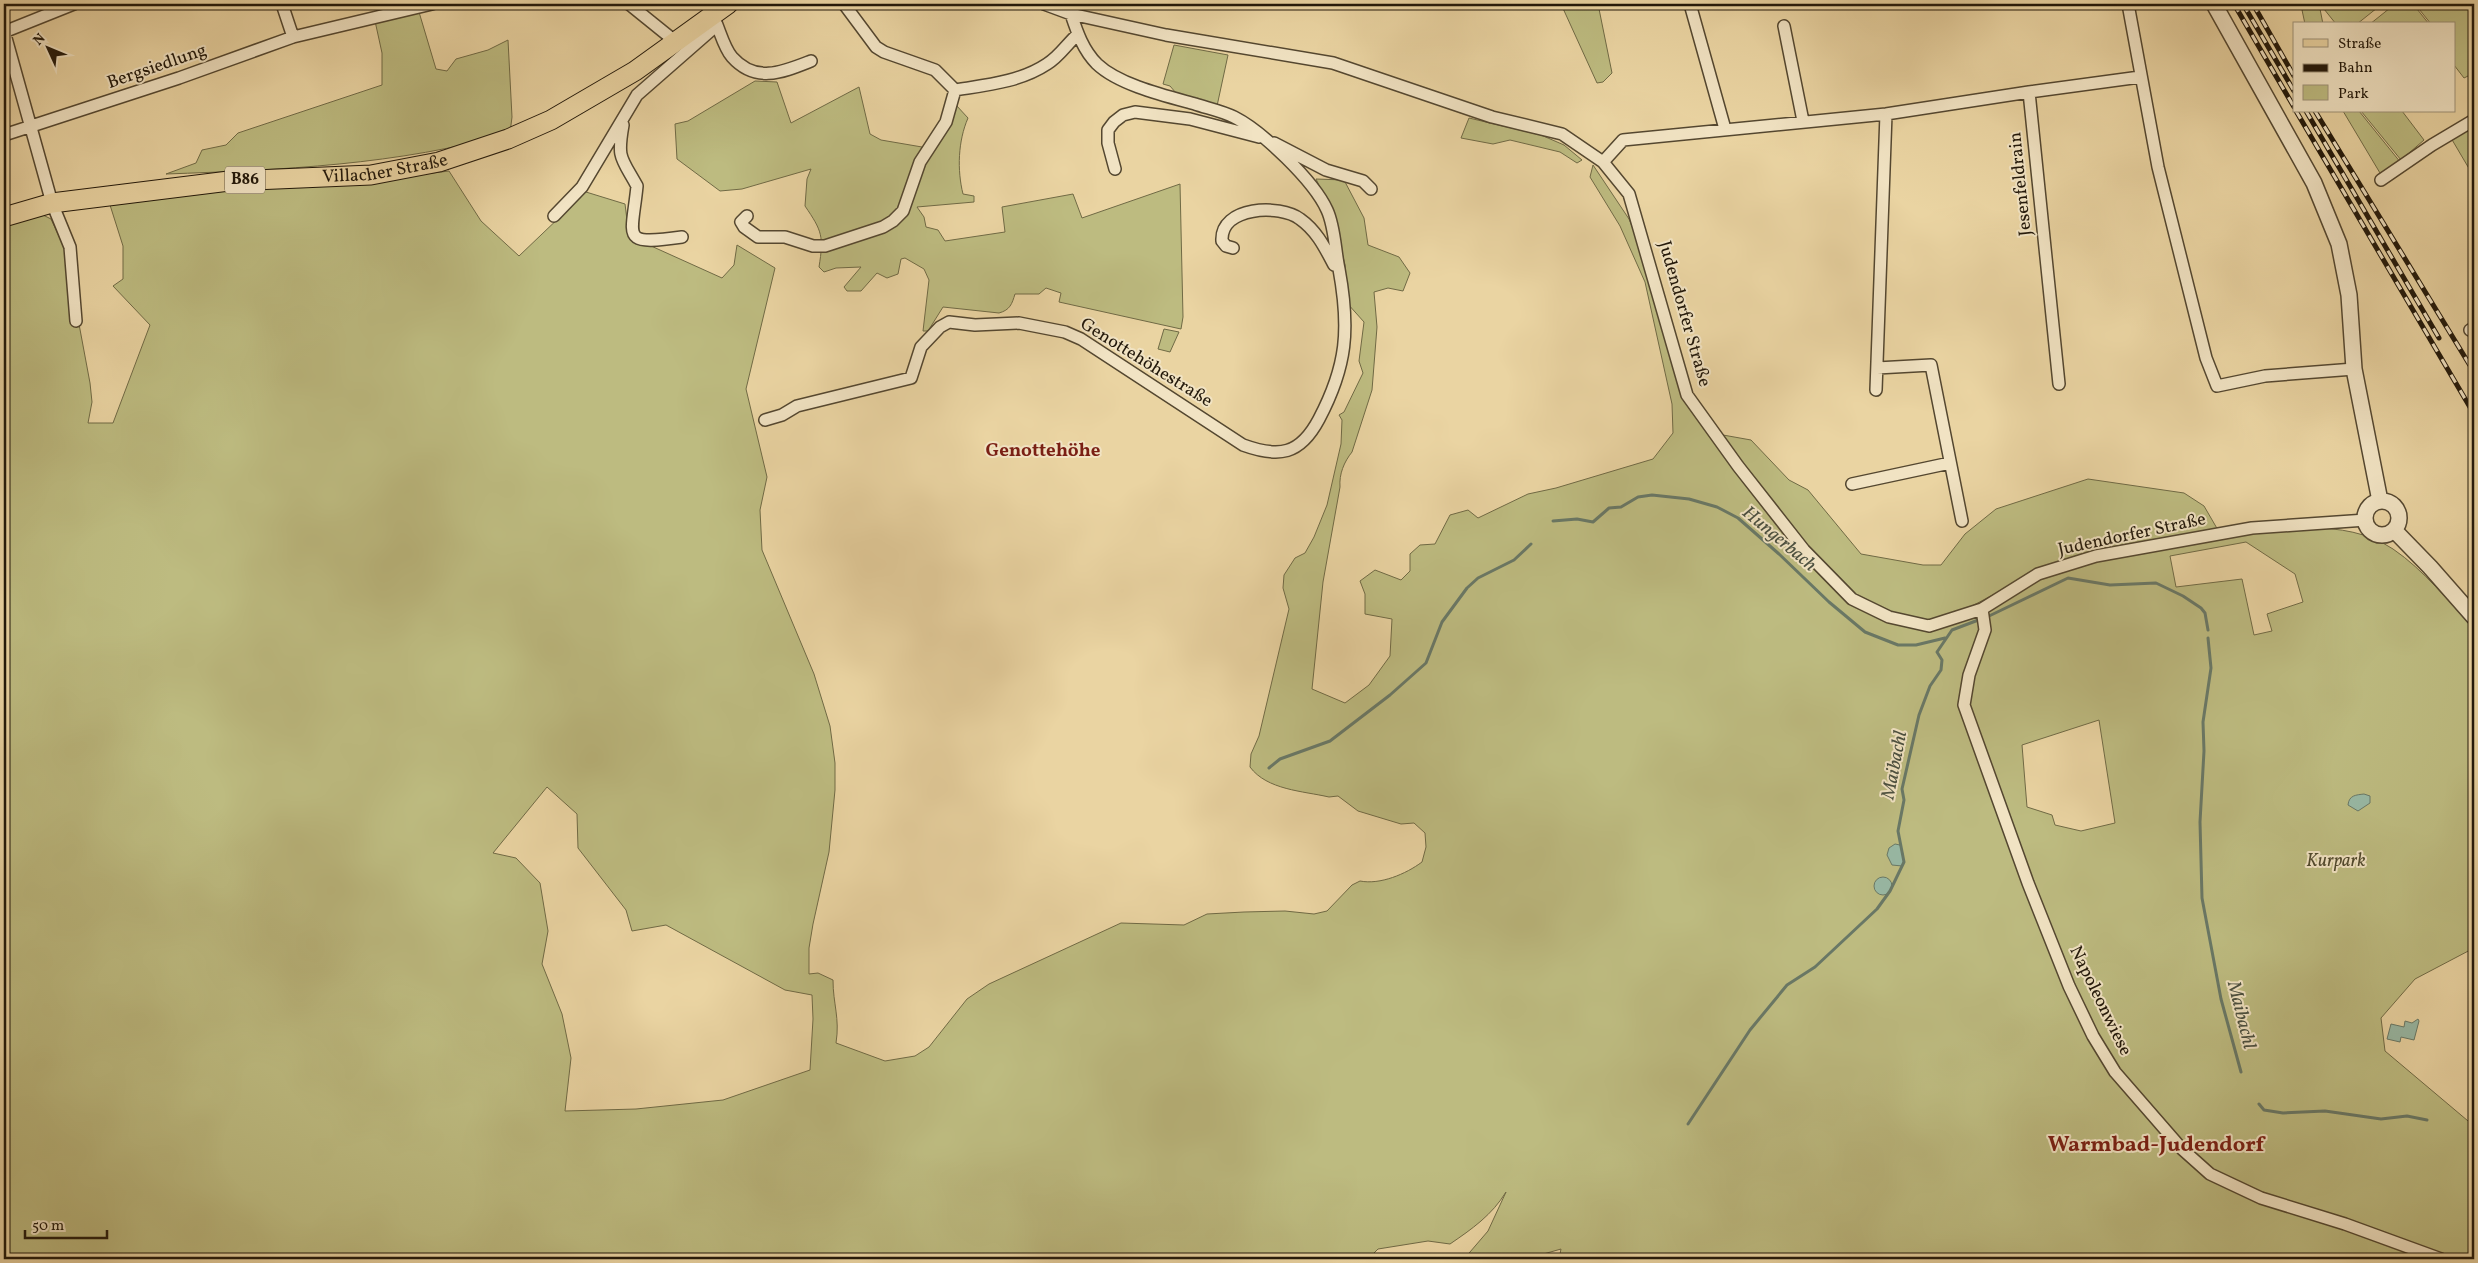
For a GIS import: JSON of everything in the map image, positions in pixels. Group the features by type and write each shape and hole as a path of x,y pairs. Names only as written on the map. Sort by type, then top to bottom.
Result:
{"main road":[{"name":"Villacher Straße","path":"4,217 52,204 229,181 372,175 439,162 508,139 551,120 602,92 676,42 715,20 728,4"}],"street":[{"path":"74,4 4,32 10,62 31,127 52,204 70,247 76,321"},
{"path":"282,4 294,37"},
{"name":"Bergsiedlung","path":"4,135 179,78 294,37 432,4"},
{"path":"629,4 676,42"},
{"path":"844,4 876,47 884,52 935,70 955,90"},
{"name":"Judendorfer Straße","path":"1044,4 1071,14 1166,35 1333,63 1492,117 1562,134 1603,162 1629,194 1688,395 1738,466 1804,550 1852,599 1889,617 1929,626 1983,616 2038,574 2096,556 2252,528 2366,520"},
{"path":"1690,4 1725,129"},
{"path":"2128,4 2158,167 2206,358 2217,386 2265,376 2354,369"},
{"path":"2214,4 2325,205 2339,244 2346,273 2353,337 2354,369 2380,501"},
{"name":"Genottehöhestraße","path":"1071,14 1077,35 1098,64 1122,79 1163,96 1234,116 1265,138 1326,170 1363,181 1370,189"},
{"path":"554,216 582,187 637,95 715,20 731,56 746,69 777,74 811,61"},
{"path":"1784,26 1803,121"},
{"path":"955,90 1001,83 1026,74 1048,64 1077,35"},
{"path":"1603,162 1623,140 1886,114 2140,77"},
{"path":"747,216 741,222 744,227 758,236 785,237 813,246 825,246 883,227 893,221 904,211 920,162 946,122 955,90"},
{"name":"Jesenfeldrain","path":"2029,92 2059,384"},
{"name":"Genottehöhestraße","path":"764,420 782,416 797,406 910,378 921,347 940,328 949,322 974,325 1019,323 1065,332 1081,339 1236,441 1268,453 1285,452 1298,445 1310,434 1325,407 1341,369 1346,331 1340,275 1327,210 1311,184 1265,138 1190,119 1135,112 1123,115 1108,130 1108,143 1115,169"},
{"path":"1876,390 1886,114"},
{"path":"624,118 619,148 621,160 637,186 631,226 632,232 640,239 651,241 682,237"},
{"path":"2381,180 2432,145 2474,120"},
{"name":"Genottehöhestraße","path":"1233,248 1226,246 1222,241 1223,232 1231,220 1258,211 1282,210 1295,216 1313,230 1340,275"},
{"path":"1877,368 1931,365 1962,521"},
{"path":"1852,484 1950,463"},
{"path":"2380,501 2390,503 2398,511 2399,521 2394,530 2386,534 2378,534 2369,529 2366,520 2371,506 2380,501"},
{"path":"2394,530 2474,617"},
{"name":"Napoleonwiese","path":"1983,616 1985,630 1969,675 1964,705 2028,883 2069,986 2093,1036 2115,1072 2182,1148 2210,1174 2261,1198 2345,1224 2441,1259"}],"green space":[{"path":"1561,4 1598,4 1612,73 1603,82 1597,83"},
{"path":"2320,4 2382,4 2360,22 2334,22"},
{"path":"2395,4 2413,4 2427,22 2372,22"},
{"path":"2415,4 2474,4 2474,73 2464,78 2456,68 2456,22 2429,22"},
{"path":"2308,8 2320,9 2323,22 2305,22 2302,10"},
{"path":"419,12 436,69 447,71 456,59 488,50 508,40 512,117 510,133 468,144 382,159 296,168 166,174 196,163 202,150 226,145 238,133 382,85 382,53 375,21"},
{"path":"1174,45 1228,55 1217,106 1176,93 1170,86 1163,84"},
{"path":"755,81 777,82 791,123 859,87 870,134 881,140 922,147 911,174 956,105 968,118 960,146 961,185 963,194 974,196 974,202 917,207 924,217 926,227 938,230 945,241 1005,232 1002,207 1073,194 1082,218 1180,184 1183,317 1181,329 1059,302 1061,293 1046,288 1039,294 1015,294 1010,306 999,313 943,307 928,331 923,331 929,280 924,269 905,258 901,259 898,274 887,278 877,273 861,291 847,291 844,287 861,267 836,268 824,272 819,267 820,234 805,206 807,179 811,169 742,189 720,191 677,159 675,124 688,121"},
{"path":"2344,112 2360,112 2401,163 2386,173 2380,173"},
{"path":"2362,112 2403,112 2424,140 2401,160"},
{"path":"1469,118 1541,135 1564,145 1582,160 1577,163 1560,152 1510,140 1493,144 1461,138"},
{"path":"2474,125 2474,177 2451,138"},
{"name":"Kurpark","path":"1593,165 1629,219 1645,258 1690,401 1723,435 1751,440 1789,480 1808,490 1861,554 1923,565 1941,565 1965,534 1996,509 2088,479 2184,493 2204,506 2222,537 2265,531 2309,528 2353,532 2374,539 2404,557 2436,587 2474,629 2474,804 2469,808 2474,819 2474,948 2415,979 2381,1018 2385,1051 2474,1126 2474,1259 1559,1259 1561,1249 1526,1259 1464,1259 1488,1231 1506,1192 1488,1215 1450,1244 1428,1241 1378,1249 1368,1259 4,1259 4,226 41,214 51,219 65,249 90,383 92,402 88,423 113,423 150,325 113,286 123,279 123,246 110,205 232,189 377,180 449,171 481,221 519,256 586,192 625,204 629,236 722,278 734,265 737,245 775,268 746,389 767,477 760,510 762,550 814,674 830,726 835,763 835,790 829,852 809,948 809,974 818,973 833,980 837,1018 836,1043 885,1061 915,1056 929,1047 967,999 989,984 1121,923 1184,925 1207,914 1244,912 1285,911 1314,914 1327,911 1352,885 1360,881 1368,882 1392,878 1422,862 1426,847 1425,833 1414,823 1401,824 1358,811 1338,796 1329,797 1276,785 1257,775 1250,767 1251,754 1259,736 1289,609 1283,588 1284,575 1295,558 1305,553 1314,537 1327,505 1341,444 1342,420 1339,415 1344,412 1363,373 1359,361 1364,322 1347,303 1345,265 1333,215 1316,179 1344,180 1364,218 1368,245 1399,257 1410,273 1403,291 1388,288 1374,292 1377,327 1372,390 1352,452 1344,464 1341,473 1323,582 1312,689 1345,703 1369,685 1390,656 1392,619 1365,614 1365,594 1360,581 1375,570 1401,580 1410,571 1410,554 1420,545 1435,544 1450,515 1468,510 1478,518 1528,494 1556,488 1653,459 1673,433 1672,404 1645,282 1620,226 1590,177","holes":["2246,542 2295,574 2303,602 2267,614 2272,631 2254,635 2242,579 2176,587 2170,556","2091,553 2042,577 1989,610 1972,606 2036,572 2067,559","2099,720 2115,823 2081,831 2055,825 2052,815 2027,807 2022,745","547,787 577,814 578,848 626,910 632,931 666,925 785,990 812,995 813,1019 810,1070 723,1100 636,1109 565,1111 571,1058 562,1014 542,964 548,931 540,883 516,858 493,853"]},
{"path":"1164,329 1179,332 1170,352 1158,349"}],"shaded area":[{"path":"2364,794 2370,796 2370,803 2358,811 2348,805 2351,797"},
{"path":"1895,844 1900,845 1902,850 1902,866 1892,865 1887,855 1889,848"},
{"path":"1883,877 1889,880 1892,886 1889,892 1883,895 1877,892 1874,886 1877,880"},
{"path":"2418,1019 2414,1040 2401,1037 2400,1042 2387,1039 2391,1024 2404,1027 2405,1021 2412,1023"}],"waterway":[{"name":"Hungerbach","path":"1553,521 1577,519 1593,522 1609,508 1621,507 1638,497 1652,495 1689,499 1717,507 1738,518 1829,602 1865,632 1898,645 1916,645 1945,638"},
{"path":"1269,768 1280,759 1330,741 1390,695 1426,663 1442,622 1467,588 1478,578 1514,560 1531,544"},
{"name":"Maibachl","path":"1987,617 2068,578 2110,585 2156,583 2183,596 2201,608 2205,613 2208,630"},
{"name":"Maibachl","path":"1688,1124 1750,1030 1787,985 1815,967 1877,909 1890,891 1904,862 1898,831 1904,800 1902,789 1919,715 1930,686 1941,670 1942,660 1937,652 1952,630 1981,619"},
{"name":"Maibachl","path":"2208,638 2211,668 2203,722 2204,751 2200,822 2202,898 2221,999 2241,1072"},
{"name":"Maibachl","path":"2259,1104 2264,1110 2283,1113 2325,1111 2381,1119 2407,1116 2427,1120"}],"railway":[{"path":"2234,4 2293,105"},
{"path":"2243,4 2293,89"},
{"path":"2253,4 2293,74"},
{"path":"2297,112 2474,414"},
{"path":"2307,112 2439,338"},
{"path":"2316,112 2474,372"}],"district":[{"name":"Genottehöhe","path":"1043,451"},
{"name":"Warmbad-Judendorf","path":"2156,1145"}]}
